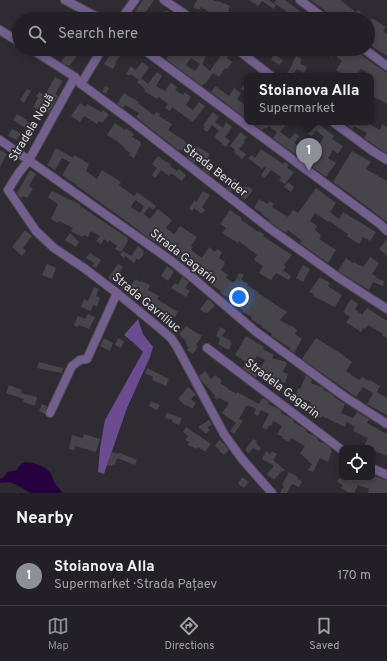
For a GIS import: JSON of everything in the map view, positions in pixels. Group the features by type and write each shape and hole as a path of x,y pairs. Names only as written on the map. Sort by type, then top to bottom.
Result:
{"street":[{"path":"65,0 88,12"},
{"path":"126,12 135,0"},
{"path":"164,0 182,12"},
{"path":"300,0 316,12"},
{"path":"0,30 12,38"},
{"name":"Strada Bender","path":"42,56 75,77 81,84 134,123 269,228 339,278 387,309"},
{"path":"81,84 98,56"},
{"path":"153,56 244,124"},
{"path":"246,56 267,73"},
{"path":"373,56 387,66"},
{"name":"Stradela Nouă","path":"8,190 29,160 75,77"},
{"path":"245,125 380,224 387,231"},
{"path":"337,125 370,150 387,160"},
{"name":"Strada Gagarin","path":"0,140 173,262 255,331 309,372 387,424"},
{"name":"Strada Gavriliuc","path":"8,190 36,231 54,248 117,293 171,338 178,347 224,434 242,459 272,493"},
{"path":"50,413 72,366 80,360 87,359 117,293"},
{"name":"Stradela Gagarin","path":"207,348 339,448"},
{"path":"375,469 387,475"}],"shaded area":[{"path":"138,319 143,334 153,347 127,408 104,474 98,472 100,448 105,420 143,352 124,335"},
{"path":"26,462 37,464 49,471 62,493 30,493 10,482 0,483 0,479 4,477 7,472 17,470 20,465"}],"building":[{"path":"143,0 154,0 146,12 135,11"},
{"path":"197,0 213,0 230,6 228,11 230,12 209,12 201,7 199,10 193,7"},
{"path":"249,0 269,0 276,5 274,9 262,1 258,6"},
{"path":"276,0 285,0 300,12 285,12 286,11 274,3"},
{"path":"311,0 340,0 356,12 327,12"},
{"path":"375,20 386,27 383,31 387,34 387,56 375,48"},
{"path":"66,56 77,56 69,66 61,62"},
{"path":"109,56 120,56 113,69 104,64"},
{"path":"168,56 206,56 202,64 210,71 220,56 228,56 227,58 232,62 227,69 225,68 219,77 213,73 202,86 166,59","holes":["191,58 200,64 195,71 186,65"]},
{"path":"273,56 277,56 283,60 280,65 271,60"},
{"path":"296,56 302,59 300,64 307,67 304,73 297,69 294,73 287,73 293,64 292,63"},
{"path":"336,56 363,56 387,73 387,104 374,98 374,73 368,73 361,69 358,73 340,73 336,70 342,61"},
{"path":"142,62 149,67 141,78 148,84 157,72 162,76 156,86 165,91 171,82 177,87 175,90 183,95 185,92 191,97 186,105 193,110 199,102 205,106 193,122 172,107 170,111 165,108 168,104 159,97 157,99 144,91 145,89 137,82 139,80 131,74 130,76 126,74 131,66 136,70"},
{"path":"55,77 63,81 55,94 58,96 49,112 48,113 40,108 39,110 33,107 39,92 45,95"},
{"path":"244,84 244,91 241,89"},
{"path":"105,86 109,88 106,94 102,92"},
{"path":"215,86 229,96 234,88 241,93 237,99 244,104 244,117 211,92"},
{"path":"27,89 31,91 24,103 20,100"},
{"path":"124,93 139,102 138,103 154,115 156,112 160,114 159,116 172,124 168,130 194,149 196,146 210,154 207,160 199,154 194,163 187,157 188,155 180,149 179,151 136,117 139,113 125,105 123,108 117,104"},
{"path":"80,103 86,107 87,104 101,112 103,110 109,115 102,123 99,121 97,124 84,116 80,122 71,116"},
{"path":"213,112 219,117 215,122 223,128 226,122 232,127 225,137 230,141 226,147 214,137 219,131 212,125 207,132 203,129 205,127 203,125"},
{"path":"17,114 30,123 27,129 13,120"},
{"path":"115,123 125,130 126,128 134,134 132,137 141,142 134,158 129,155 131,153 124,149 125,148 117,141 107,135"},
{"path":"382,124 387,127 387,154 364,138 367,133 354,126 352,129 347,125 371,125 380,130"},
{"path":"255,125 269,126 262,130"},
{"path":"286,125 280,132 290,139 295,133 299,136 294,143 305,150 307,146 315,150 324,137 316,130 312,136 308,134 309,131 307,130 309,125 320,125 334,136 332,139 343,146 338,154 333,150 328,158 336,163 326,177 273,138 277,132 268,126"},
{"path":"12,129 21,133 17,140 8,136"},
{"path":"240,132 247,137 239,149 246,154 242,159 230,146"},
{"path":"56,148 73,158 74,155 89,164 86,171 97,179 102,170 121,182 119,185 134,196 137,192 156,206 153,210 149,207 144,214 150,219 158,209 172,220 166,228 174,234 180,226 197,237 191,246 193,247 191,250 202,258 209,247 215,252 217,249 222,252 219,258 225,262 221,270 228,275 226,278 234,283 239,273 244,275 241,280 248,284 247,286 259,292 258,293 287,312 280,320 290,326 291,325 297,330 295,334 302,339 294,353 289,349 290,348 271,336 272,334 251,319 252,317 242,312 243,310 231,303 233,300 220,293 221,291 200,277 198,275 199,272 143,234 62,175 70,162 62,158 55,170 47,165","holes":["135,200 144,206 140,213 131,207"]},
{"path":"261,149 283,164 285,162 289,165 287,168 294,172 285,184 279,180 281,177 271,170 265,178 261,175 266,168 264,167 262,169 248,158 252,155 255,158"},
{"path":"0,150 7,154 0,167"},
{"path":"352,151 371,162 366,169 387,181 387,222 333,182"},
{"path":"158,156 167,163 171,164 170,166 177,171 179,169 186,175 182,181 171,173 169,176 161,170 155,178 152,175 157,168 152,164"},
{"path":"206,162 214,166 209,173 211,176 202,169"},
{"path":"30,170 36,174 29,186 33,189 27,198 23,196 21,199 17,193"},
{"path":"234,178 237,180 236,183 238,184 235,190 233,189 231,192 227,188"},
{"path":"288,182 294,187 291,192 284,187"},
{"path":"245,186 247,188 248,186 253,190 245,200 241,197 244,192 242,190"},
{"path":"316,188 336,203 330,212 339,219 343,212 376,232 370,241 363,237 359,244 347,236 348,234 315,213 310,221 317,226 315,230 321,235 319,239 336,250 328,263 300,243 302,241 288,230 286,233 254,208 259,199 268,204 269,201 274,204 272,207 288,217 293,210 298,213"},
{"path":"52,191 81,205 80,206 128,238 128,241 121,252 115,249 117,246 109,240 108,242 104,239 101,244 96,241 100,236 91,231 88,237 84,235 82,237 71,231 73,228 51,219 58,204 48,197"},
{"path":"203,191 210,195 202,207 205,210 202,214 194,208 192,211 189,208 195,200 196,202"},
{"path":"230,210 258,232 259,231 264,234 263,236 292,255 284,265 286,267 283,270 291,276 289,280 276,273 271,280 259,273 263,266 254,260 257,255 239,241 238,243 222,233 226,228 220,224"},
{"path":"25,230 32,236 23,248 26,251 22,256 12,247"},
{"path":"70,233 79,242 76,247 65,240"},
{"path":"387,239 387,256 379,249"},
{"path":"138,246 144,251 144,254 139,260 137,258 134,263 125,256 124,258 120,255 123,251 131,256"},
{"path":"90,253 101,260 96,268 92,266 94,263 86,258"},
{"path":"370,257 379,263 372,274 377,277 376,278 384,281 383,286 373,282 369,290 338,271 346,258 363,267"},
{"path":"47,264 56,268 52,279 42,275"},
{"path":"118,264 123,267 117,277 131,285 136,279 150,285 148,290 159,296 157,299 178,312 175,317 166,312 160,319 155,316 159,310 152,305 148,305 145,301 147,299 135,294 133,299 121,288 122,287 108,278"},
{"path":"303,265 310,269 303,282 296,278"},
{"path":"167,266 174,271 168,281 161,276"},
{"path":"182,277 189,282 185,288 190,291 186,297 171,288 175,283 178,285"},
{"path":"320,277 330,283 328,286 342,295 335,307 313,296 314,294 309,292"},
{"path":"94,287 99,289 96,296 100,298 97,306 93,305 91,311 81,307 84,299 88,301"},
{"path":"208,299 215,305 208,313 205,313 200,309"},
{"path":"351,299 358,304 355,309 362,315 367,308 387,321 387,338 368,325 365,329 363,328 361,332 346,322 350,317 343,312"},
{"path":"88,314 95,317 89,329 79,325 78,327 74,325 78,316 85,319"},
{"path":"186,326 202,336 196,345 198,347 193,354 187,350 189,348 186,345 186,341 179,334"},
{"path":"220,327 226,330 222,336 232,343 229,350 218,344 220,339 216,336"},
{"path":"246,336 264,347 263,349 274,355 272,358 287,362 283,372 288,374 285,383 273,379 272,381 266,379 267,377 258,373 265,360 257,356 249,368 258,374 256,378 243,368 246,362 235,355"},
{"path":"104,338 113,343 110,351 100,346"},
{"path":"118,338 124,341 121,348 115,345"},
{"path":"316,338 352,362 346,371 359,380 362,377 380,386 377,392 387,398 387,415 367,404 373,393 363,387 356,397 302,359"},
{"path":"39,362 63,368 62,373 37,368"},
{"path":"147,368 169,379 166,386 152,380 153,377 145,373"},
{"path":"205,371 211,379 216,375 222,381 220,383 237,394 237,392 259,404 262,398 267,400 269,402 268,404 279,409 281,413 294,420 293,422 307,430 306,432 315,436 318,441 324,443 332,449 328,462 320,458 313,472 308,470 312,464 300,453 305,446 291,438 289,442 282,438 283,437 277,434 282,426 273,421 267,430 262,427 269,414 261,410 258,416 254,414 256,409 250,406 246,406 239,419 243,421 234,434 230,431 236,423 222,413 229,403 219,398 217,400 201,380 199,376"},
{"path":"306,375 312,380 311,383 324,388 323,390 332,394 345,404 341,413 353,418 357,412 369,419 367,423 387,434 387,456 375,451 375,445 364,445 368,438 353,431 355,427 347,422 345,427 322,416 321,418 307,411 311,402 300,398 298,402 294,400 298,388 300,389"},
{"path":"9,385 22,390 21,393 37,397 35,406 23,402 24,399 6,393"},
{"path":"188,387 196,394 191,399 196,403 192,409 178,399"},
{"path":"151,401 160,405 157,410 149,406"},
{"path":"42,404 47,406 45,414 39,411"},
{"path":"167,413 182,418 179,425 172,422 173,420 165,418"},
{"path":"209,420 212,425 207,427 210,430 206,434 198,427"},
{"path":"186,427 211,444 205,452 198,447 197,449 188,445 189,442 185,440 188,436 183,432"},
{"path":"84,434 100,439 96,452 75,446 74,450 69,449 72,435 83,438"},
{"path":"253,439 257,441 256,443 261,448 259,451 253,448 249,453 245,450"},
{"path":"219,440 229,450 224,455 215,446"},
{"path":"266,451 270,454 272,451 277,454 273,460 285,470 283,472 282,471 274,480 267,474 274,466 262,459"},
{"path":"112,452 120,453 137,460 135,465 117,458 115,465 107,465"},
{"path":"289,472 298,477 297,479 302,481 299,487 292,484 287,493 280,493 284,486 282,485"},
{"path":"375,476 387,481 387,493 368,493 369,489 358,485 354,493 349,493 341,488 343,485 337,482 339,478 339,481 375,481"},
{"path":"242,477 249,482 244,488 238,484"}],"place":[{"name":"Stoianova Alla","path":"309,171"}]}
